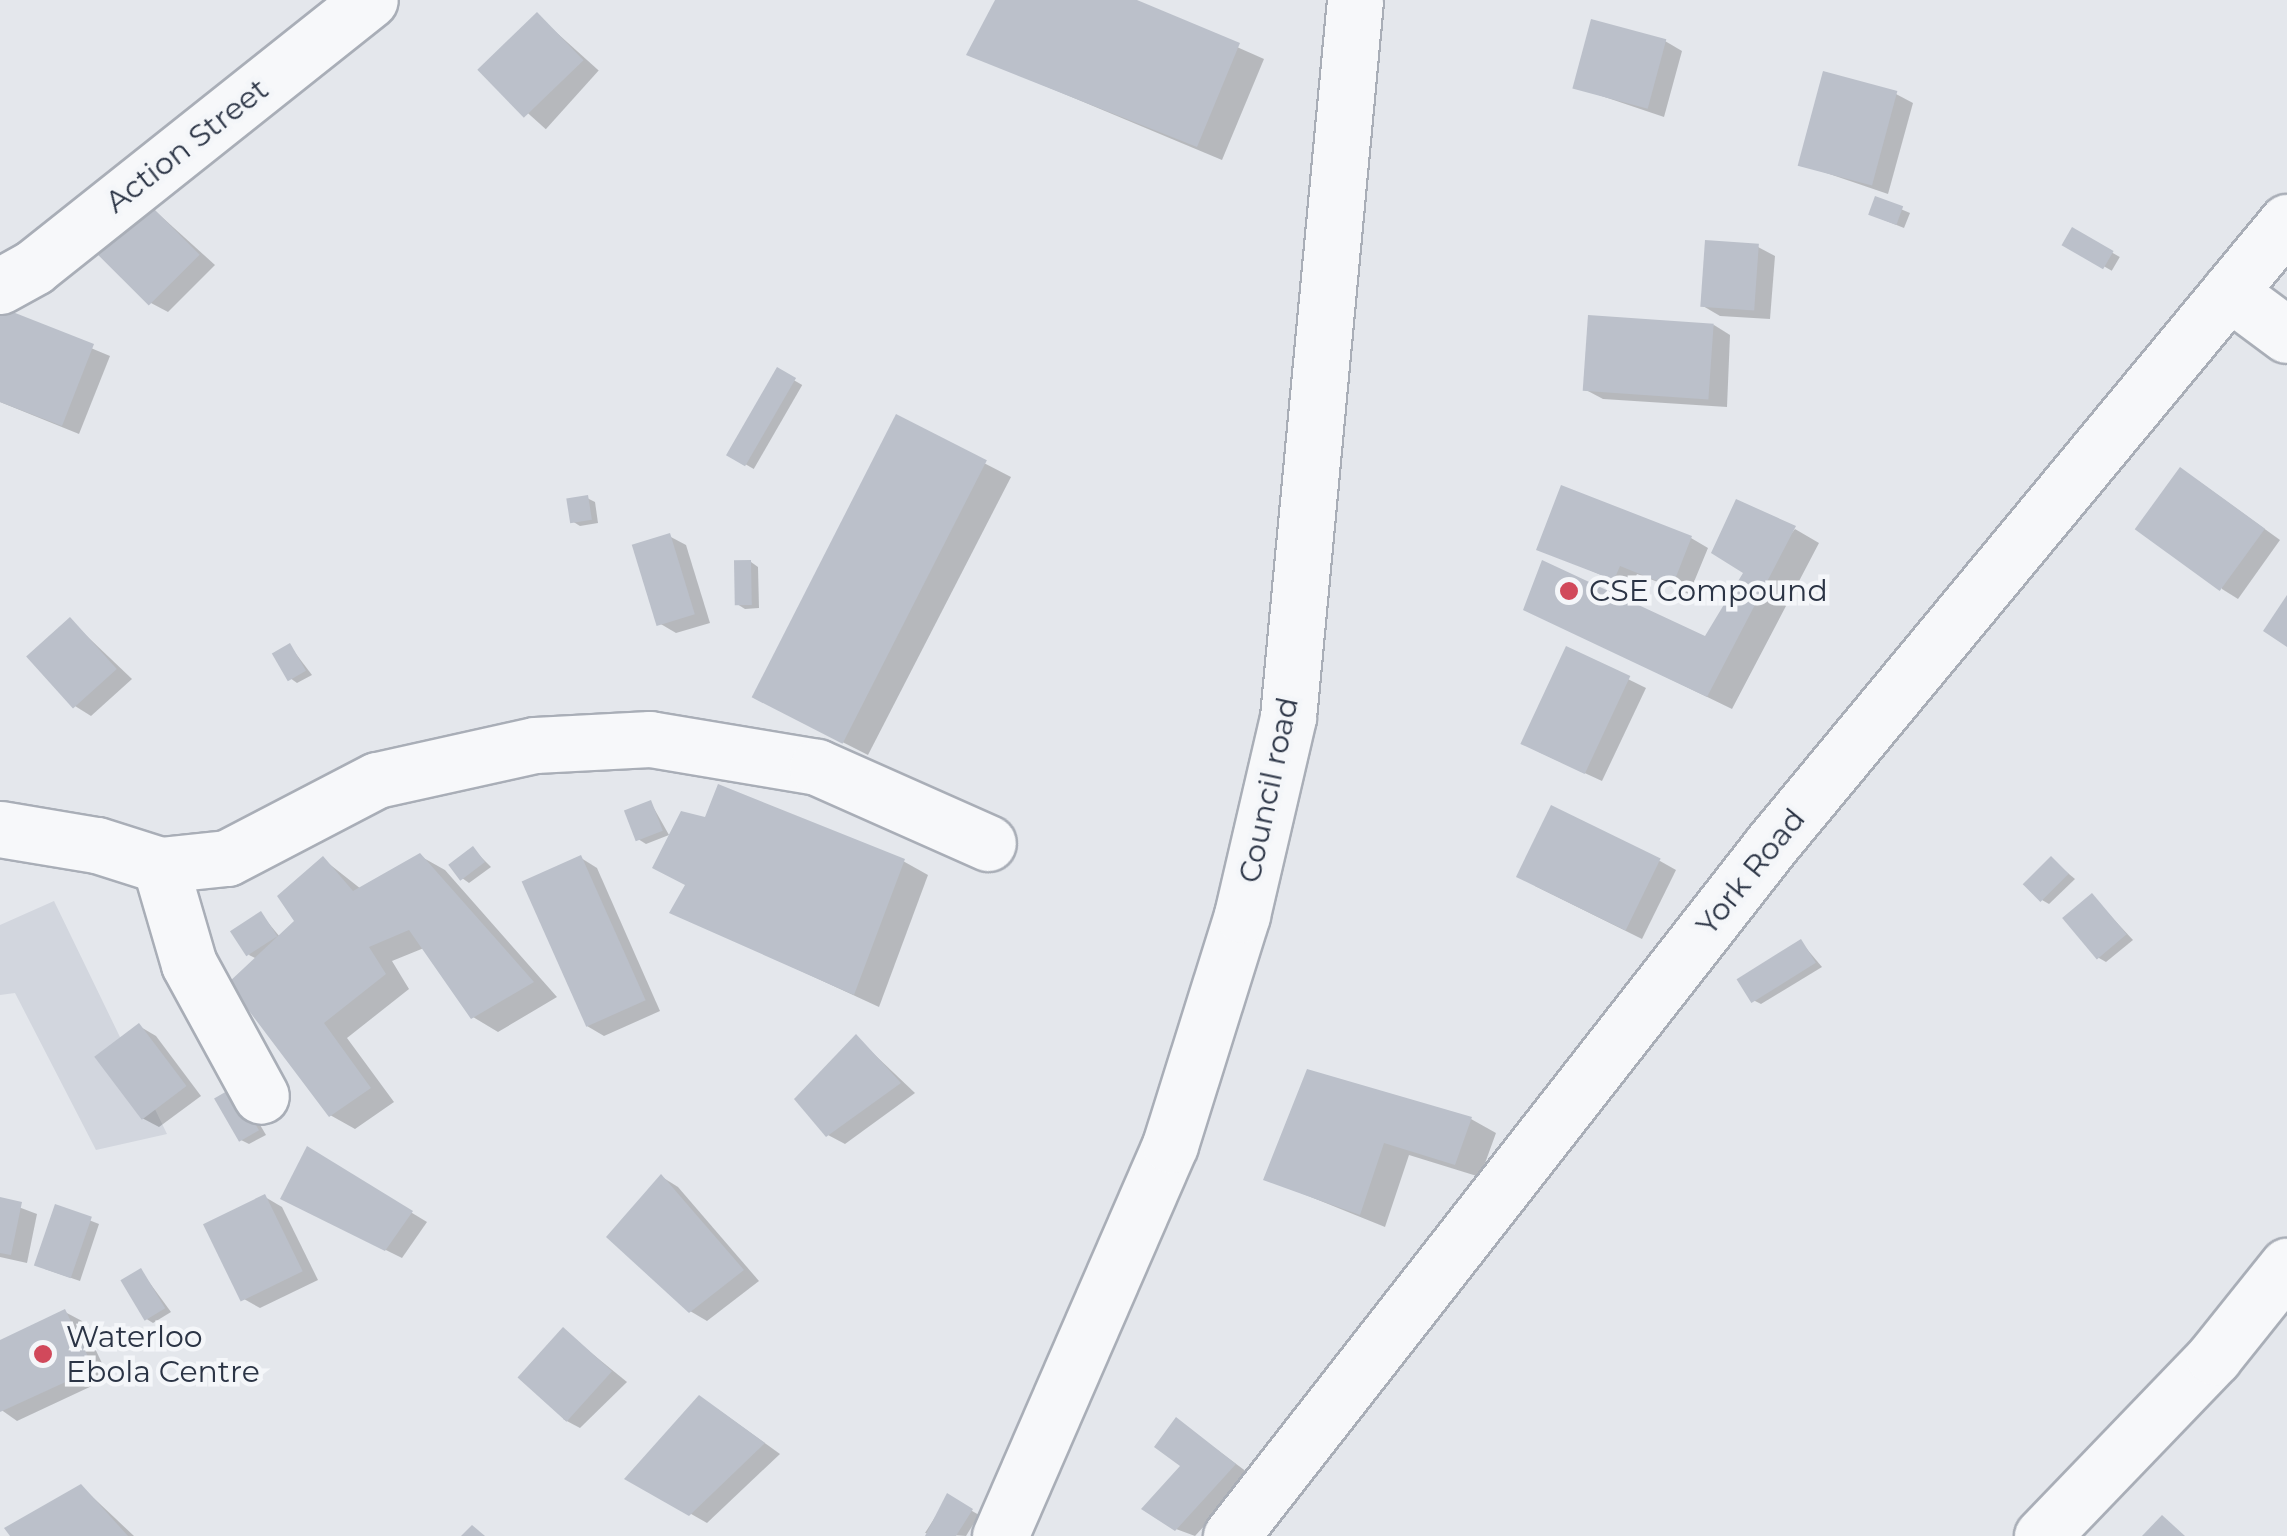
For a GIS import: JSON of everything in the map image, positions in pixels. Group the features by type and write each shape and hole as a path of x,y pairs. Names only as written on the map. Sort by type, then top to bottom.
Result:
{"street":[{"name":"Action Street","path":"0,286 34,267 370,0"},
{"name":"Council road","path":"1000,1536 1170,1145 1242,914 1288,716 1355,0"},
{"name":"York Road","path":"1231,1536 1759,860 2287,222"},
{"path":"2229,292 2287,334"},
{"path":"0,829 97,845 160,865 227,858 377,780 535,745 650,739 818,767 988,843"},
{"path":"160,865 189,964 261,1096"},
{"path":"2042,1536 2214,1357 2287,1266"}],"shaded area":[{"path":"54,901 167,1134 96,1150 15,993 0,995 0,925"}],"building":[{"path":"995,0 1137,0 1240,43 1197,147 966,55"},
{"path":"537,12 584,60 524,118 477,70"},
{"path":"1591,19 1666,39 1648,109 1572,89"},
{"path":"1823,71 1897,91 1872,186 1798,166"},
{"path":"141,196 200,255 149,306 90,247"},
{"path":"1875,196 1903,206 1896,225 1868,215"},
{"path":"2072,227 2114,251 2103,269 2062,245"},
{"path":"1705,240 1759,244 1754,311 1700,307"},
{"path":"0,307 94,344 62,426 0,402"},
{"path":"1588,315 1714,324 1708,400 1583,391"},
{"path":"777,367 796,378 745,466 726,455"},
{"path":"896,414 987,460 843,744 752,697"},
{"path":"2180,467 2265,529 2220,591 2135,529"},
{"path":"1561,485 1692,536 1672,587 1620,566 1614,580 1536,550"},
{"path":"588,495 592,520 570,523 566,498"},
{"name":"CSE Compound","path":"1736,499 1796,526 1707,697 1523,610 1542,560 1705,636 1743,573 1711,553"},
{"path":"670,533 695,614 657,626 632,545"},
{"path":"734,560 751,560 752,605 735,605"},
{"path":"2287,595 2287,647 2263,631"},
{"path":"70,617 117,669 73,708 26,656"},
{"path":"290,643 306,671 288,681 272,654"},
{"path":"1566,646 1630,676 1585,774 1520,744"},
{"path":"718,784 905,859 854,995 669,913 685,885 652,868 681,811 705,817"},
{"path":"651,800 663,831 636,841 624,810"},
{"path":"1551,805 1661,858 1626,930 1516,877"},
{"path":"473,846 485,862 460,881 448,865"},
{"path":"420,853 534,982 471,1019 409,930 369,947 386,974 324,1023 371,1088 329,1117 228,983 294,921 277,896 323,856 353,891"},
{"path":"581,855 646,1000 586,1027 522,881"},
{"path":"2051,856 2069,874 2040,902 2023,884"},
{"path":"2092,893 2127,934 2097,959 2062,918"},
{"path":"261,911 277,936 246,956 230,931"},
{"path":"1801,939 1816,963 1751,1003 1737,979"},
{"path":"139,1023 187,1086 142,1120 94,1057"},
{"path":"856,1034 901,1083 826,1137 794,1099"},
{"path":"1307,1069 1472,1117 1455,1165 1384,1143 1360,1215 1263,1180"},
{"path":"234,1087 259,1130 239,1142 214,1098"},
{"path":"307,1146 413,1211 385,1251 280,1199"},
{"path":"661,1174 744,1270 689,1313 606,1237"},
{"path":"265,1194 303,1271 241,1302 203,1224"},
{"path":"0,1197 22,1202 11,1255 0,1253"},
{"path":"55,1204 92,1217 71,1278 34,1265"},
{"path":"141,1268 165,1308 145,1321 120,1280"},
{"name":"Waterloo Ebola Centre","path":"65,1309 94,1369 0,1412 0,1340"},
{"path":"563,1327 612,1371 567,1422 517,1378"},
{"path":"699,1395 765,1443 689,1516 624,1479"},
{"path":"1176,1417 1236,1464 1175,1531 1141,1509 1180,1466 1154,1447"},
{"path":"81,1484 128,1536 10,1536 4,1528"},
{"path":"947,1493 973,1509 956,1536 925,1536"},
{"path":"2162,1515 2185,1536 2142,1536"},
{"path":"472,1525 485,1536 461,1536"}],"place":[{"name":"CSE Compound","path":"1569,591"},
{"name":"Waterloo Ebola Centre","path":"43,1354"}]}
